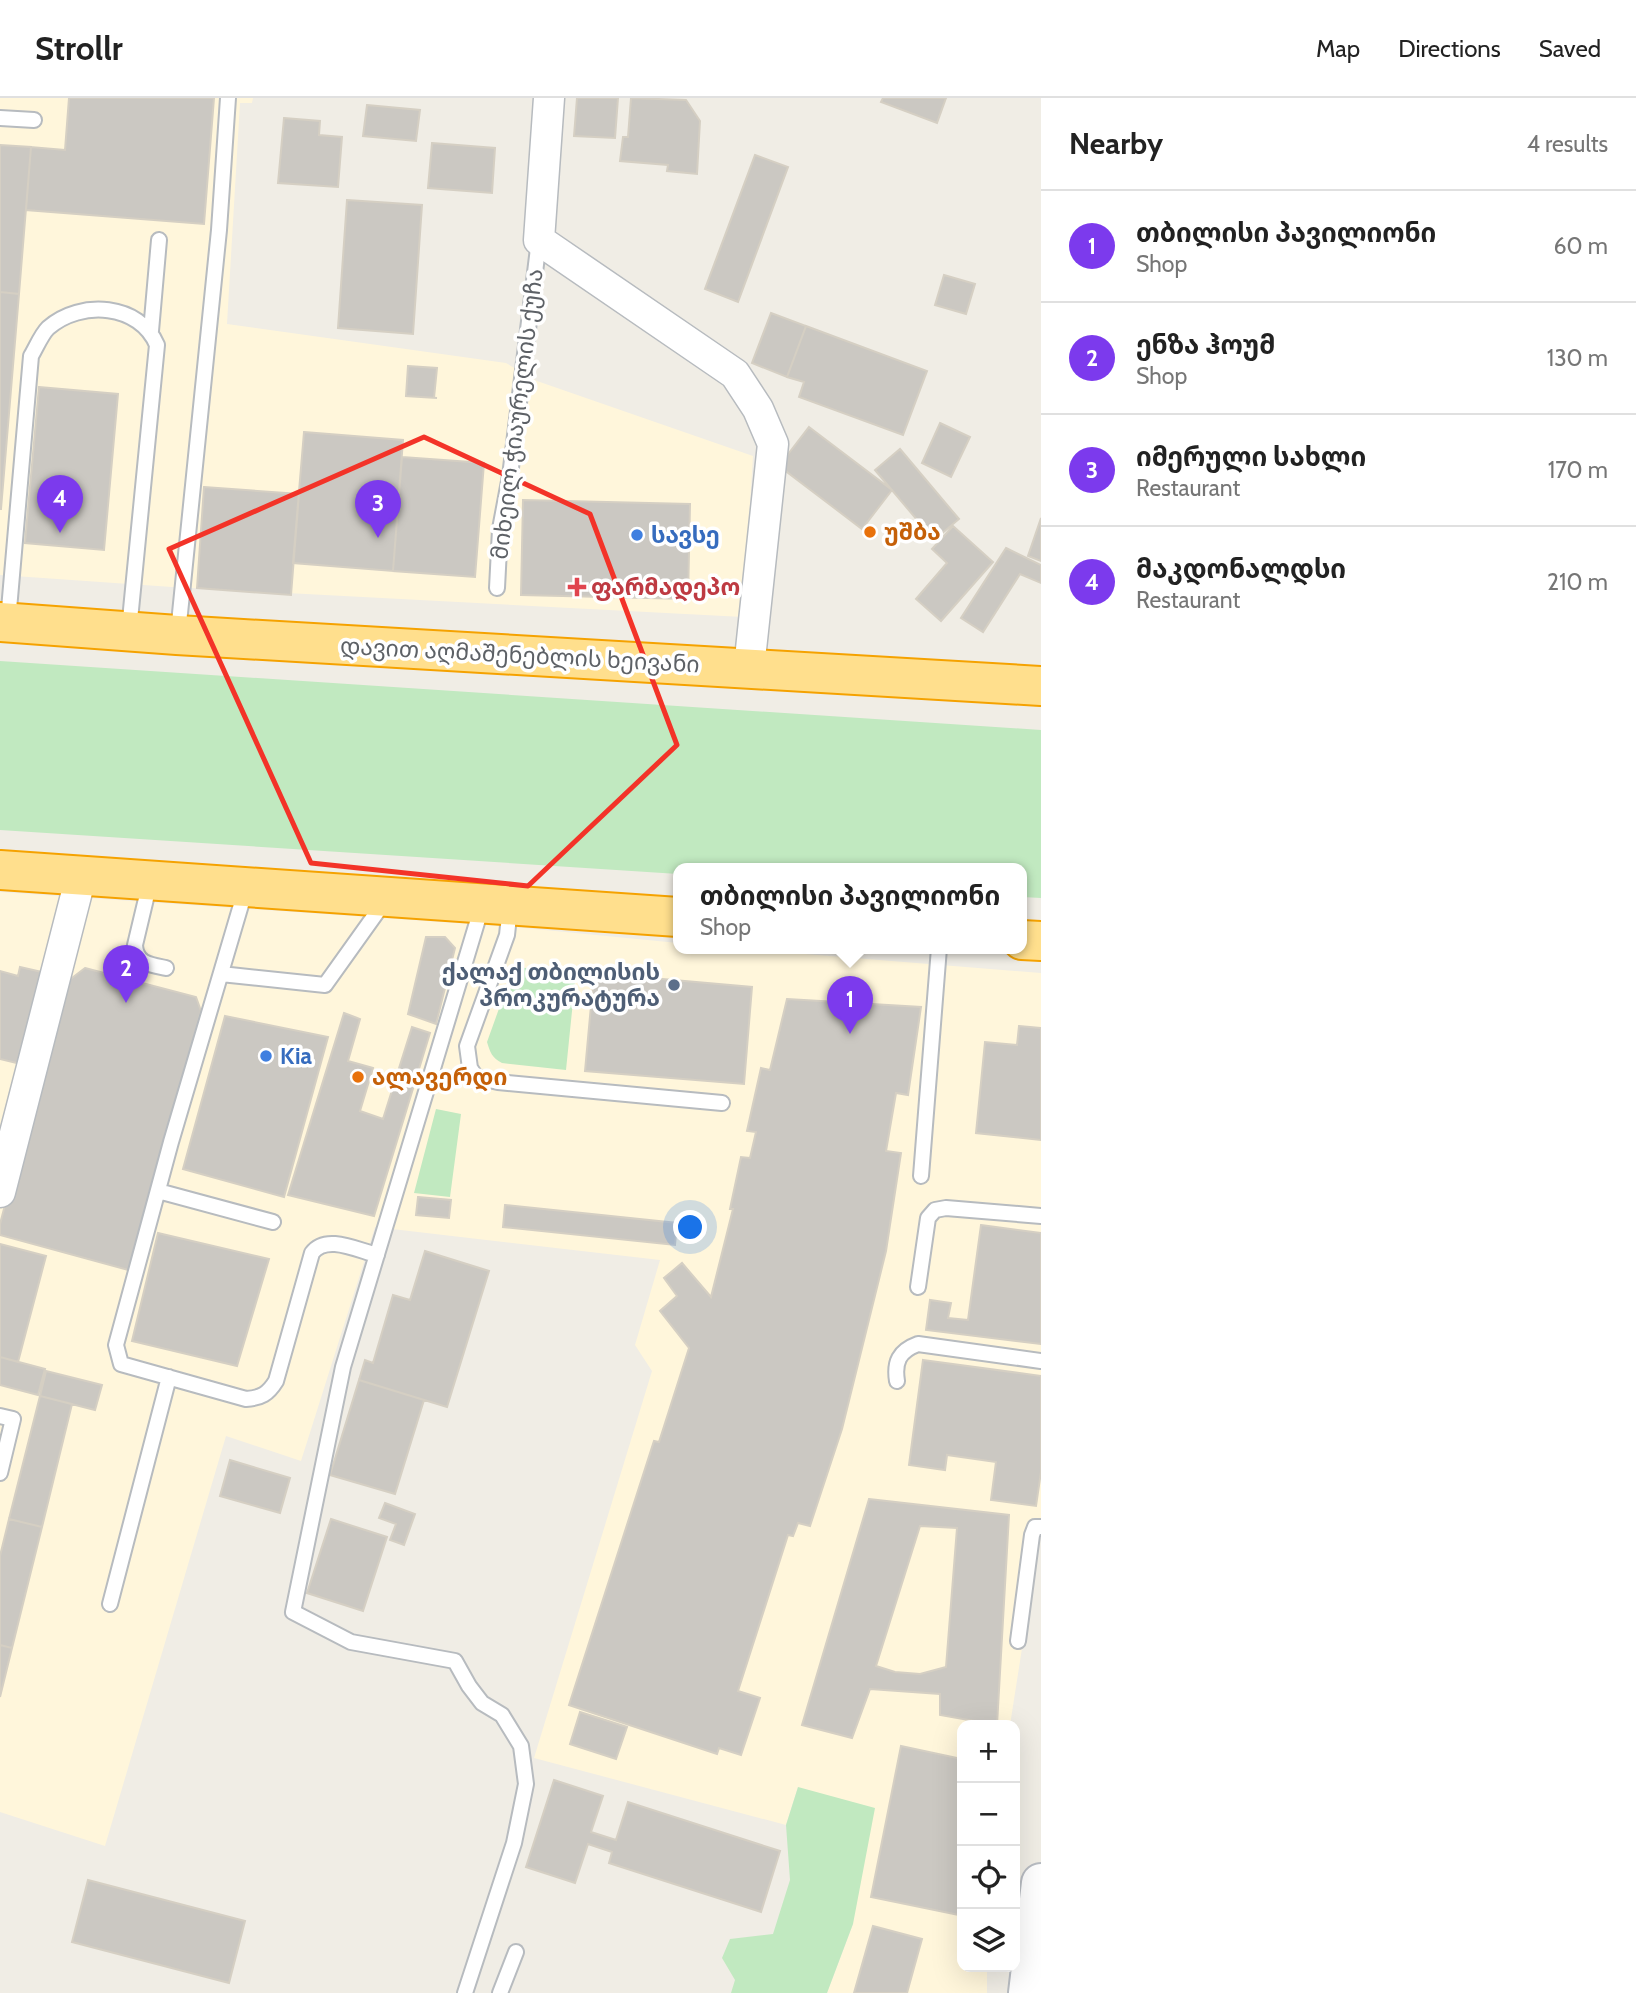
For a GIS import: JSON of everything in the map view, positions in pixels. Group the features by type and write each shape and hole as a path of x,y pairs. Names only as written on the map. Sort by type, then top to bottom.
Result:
{"highway":[{"name":"დავით აღმაშენებლის ხეივანი","path":"4,623 1041,686"},
{"path":"0,870 673,917"}],"street":[{"name":"მიხეილ ჭიაურელის ქუჩა","path":"549,98 539,240 735,374 758,409 774,444 749,668"},
{"path":"0,1192 7,1134 81,876"},
{"path":"1028,1993 1041,1883"}],"lane":[{"path":"177,635 219,230 228,98"},
{"path":"0,118 34,120"},
{"path":"151,331 159,240"},
{"name":"მიხეილ ჭიაურელის ქუჩა","path":"497,588 499,529 510,476 539,240"},
{"path":"4,623 31,356 48,328 75,313 96,308 135,316 151,331 157,345 129,632"},
{"path":"150,881 135,952 145,964 166,968"},
{"path":"247,887 158,1191 116,1351 121,1364 246,1399 258,1398 268,1393 276,1381 312,1252 317,1246 330,1243 377,1255"},
{"path":"221,974 325,985 387,898"},
{"path":"496,905 507,935 467,1046 470,1068 476,1077 498,1082 722,1102"},
{"path":"466,1993 514,1843 526,1784 521,1746 502,1715 482,1703 475,1695 456,1661 351,1642 293,1612 343,1367 377,1255 496,905"},
{"path":"921,1176 939,954"},
{"path":"158,1191 273,1222"},
{"path":"918,1287 928,1218 934,1210 946,1208 1041,1216"},
{"path":"897,1381 895,1370 898,1358 906,1349 918,1345 1041,1362"},
{"path":"110,1604 169,1377"},
{"path":"0,1416 13,1419 0,1473"},
{"path":"1018,1642 1032,1535 1035,1527 1041,1527"},
{"path":"500,1993 516,1952"}],"highlighted area":[{"path":"424,437 590,514 677,745 528,886 311,863 169,549"}],"shaded area":[{"path":"0,98 253,98 252,103 240,103 227,324 506,363 537,381 753,456 743,617 172,587 0,575"},
{"path":"0,892 514,927 673,943 673,954 805,954 1041,973 1041,1527 1011,1720 957,1720 957,1972 987,1972 987,1993 827,1993 853,1924 798,1787 786,1825 534,1758 652,1371 635,1345 660,1260 375,1227 301,1461 226,1436 105,1846 0,1812"}],"green space":[{"path":"0,661 1041,730 1041,898 1027,897 1027,863 673,863 673,874 0,830"},
{"path":"514,967 576,972 566,1070 502,1063 490,1052 487,1042"},
{"path":"436,1109 461,1114 450,1197 414,1193"},
{"path":"798,1787 875,1808 853,1924 827,1993 731,1993 735,1980 722,1958 730,1939 773,1934 790,1880 786,1825"}],"building":[{"path":"69,98 214,98 204,224 26,210 31,147 65,150"},
{"path":"577,98 618,98 615,138 574,136"},
{"path":"631,98 686,100 700,121 697,174 667,171 668,165 620,161 623,137 628,137"},
{"path":"883,98 946,98 937,123 881,102"},
{"path":"367,105 420,110 416,141 363,136"},
{"path":"284,118 320,121 319,135 342,137 338,187 278,183"},
{"path":"432,143 495,148 492,193 428,188"},
{"path":"0,145 31,147 19,294 0,292"},
{"path":"755,155 788,167 738,302 705,289"},
{"path":"347,200 422,205 413,334 338,328"},
{"path":"944,275 975,284 966,314 935,305"},
{"path":"0,292 19,294 1,509 0,509"},
{"path":"771,313 806,326 787,377 752,363"},
{"path":"806,326 927,371 903,435 799,397 804,382 787,377"},
{"path":"408,366 437,368 434,398 406,396"},
{"path":"39,387 118,394 104,550 25,543"},
{"path":"940,423 970,437 951,477 922,463"},
{"path":"809,427 892,490 862,529 779,466"},
{"path":"304,432 403,440 393,571 293,563"},
{"path":"900,449 959,519 934,540 875,470"},
{"path":"402,457 484,463 475,577 393,571"},
{"path":"204,487 299,494 291,595 197,588"},
{"path":"523,500 690,504 688,599 521,595"},
{"path":"1041,518 1041,561 1028,556"},
{"path":"953,526 993,562 941,621 916,599 947,563 932,549"},
{"path":"1006,548 1041,565 1041,583 1020,574 983,632 961,618"},
{"path":"426,937 445,937 455,948 436,1024 408,1014"},
{"path":"20,967 42,972 25,1065 0,1059 0,971 18,976"},
{"path":"85,968 196,997 201,1011 132,1271 0,1235 0,1224 64,984"},
{"path":"594,973 752,987 744,1084 585,1071"},
{"path":"787,999 921,1007 908,1095 896,1093 886,1151 901,1153 886,1251 842,1429 810,1526 798,1523 793,1536 788,1535 738,1691 760,1698 741,1755 719,1748 717,1754 569,1705 654,1441 659,1442 689,1348 660,1311 677,1296 664,1278 682,1263 711,1297 733,1209 730,1209 741,1157 750,1158 756,1132 747,1131 761,1068 770,1070"},
{"path":"344,1013 360,1019 348,1061 373,1068 360,1111 383,1119 412,1027 430,1033 374,1216 288,1195"},
{"path":"225,1016 328,1037 284,1197 183,1169"},
{"path":"1019,1026 1041,1028 1041,1140 976,1133 985,1042 1017,1045"},
{"path":"418,1197 451,1200 449,1218 416,1215"},
{"path":"505,1205 677,1223 675,1245 503,1227"},
{"path":"981,1225 1041,1233 1041,1344 926,1330 930,1300 951,1303 948,1318 968,1320"},
{"path":"158,1233 269,1259 237,1366 132,1341"},
{"path":"0,1244 46,1256 18,1362 0,1357"},
{"path":"425,1251 489,1271 447,1407 359,1380 365,1360 373,1363 393,1295 410,1300"},
{"path":"0,1357 45,1369 38,1395 0,1385"},
{"path":"923,1360 1041,1376 1041,1472 1036,1506 991,1500 996,1462 947,1455 945,1470 909,1465"},
{"path":"46,1371 102,1385 95,1410 40,1396"},
{"path":"359,1380 424,1400 395,1494 330,1475"},
{"path":"40,1396 72,1404 42,1527 9,1519"},
{"path":"230,1460 290,1478 280,1513 220,1496"},
{"path":"869,1499 1009,1515 997,1720 968,1720 940,1715 940,1694 870,1689 852,1738 802,1725","holes":["920,1526 957,1528 946,1667 920,1674 895,1672 876,1666"]},
{"path":"385,1503 415,1514 404,1545 390,1540 396,1524 379,1518"},
{"path":"9,1519 42,1527 12,1648 0,1645 0,1556"},
{"path":"331,1519 387,1537 363,1611 307,1593"},
{"path":"0,1645 12,1648 0,1697"},
{"path":"580,1712 627,1727 616,1759 570,1744"},
{"path":"901,1746 957,1758 957,1915 871,1897"},
{"path":"554,1780 603,1796 591,1832 616,1840 628,1802 780,1851 761,1912 609,1863 612,1852 588,1844 575,1883 526,1867"},
{"path":"88,1880 245,1921 229,1983 72,1942"},
{"path":"873,1926 922,1939 907,1993 854,1993"}],"place":[{"name":"უშბა","path":"870,532"},
{"name":"მაკდონალდსი","path":"60,533"},
{"name":"სავსე","path":"637,535"},
{"name":"იმერული სახლი","path":"378,538"},
{"name":"ფარმადეპო","path":"577,587"},
{"name":"ქალაქ თბილისის პროკურატურა","path":"674,985"},
{"name":"ენზა ჰოუმ","path":"126,1003"},
{"name":"თბილისი პავილიონი","path":"850,1034"},
{"name":"Kia","path":"266,1056"},
{"name":"ალავერდი","path":"358,1077"}]}
